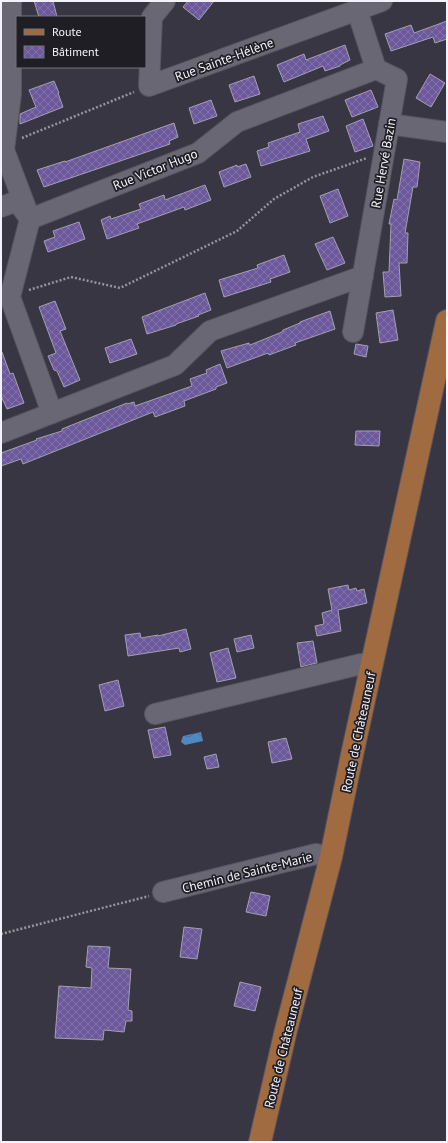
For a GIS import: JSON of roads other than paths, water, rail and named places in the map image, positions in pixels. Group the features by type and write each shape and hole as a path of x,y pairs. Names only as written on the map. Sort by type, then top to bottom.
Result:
{"main road":[{"name":"Route de Châteauneuf","path":"260,1142 286,1030 331,857 447,321"}],"street":[{"path":"11,1 11,94 4,150 30,219 10,297 52,413"},
{"name":"Rue Sainte-Hélène","path":"165,1 152,17 149,86 382,1"},
{"path":"357,10 376,69"},
{"name":"Rue Hervé Bazin","path":"354,332 397,79 376,69"},
{"name":"Rue Victor Hugo","path":"30,219 198,153 237,122 376,69"},
{"path":"390,124 447,132"},
{"path":"1,207 16,201 30,219"},
{"path":"1,433 174,365 210,331 363,276"},
{"path":"155,714 361,664 372,665"},
{"name":"Chemin de Sainte-Marie","path":"163,892 316,854 331,857"}],"water":[{"path":"201,732 203,741 185,745 181,742 183,736"}]}
